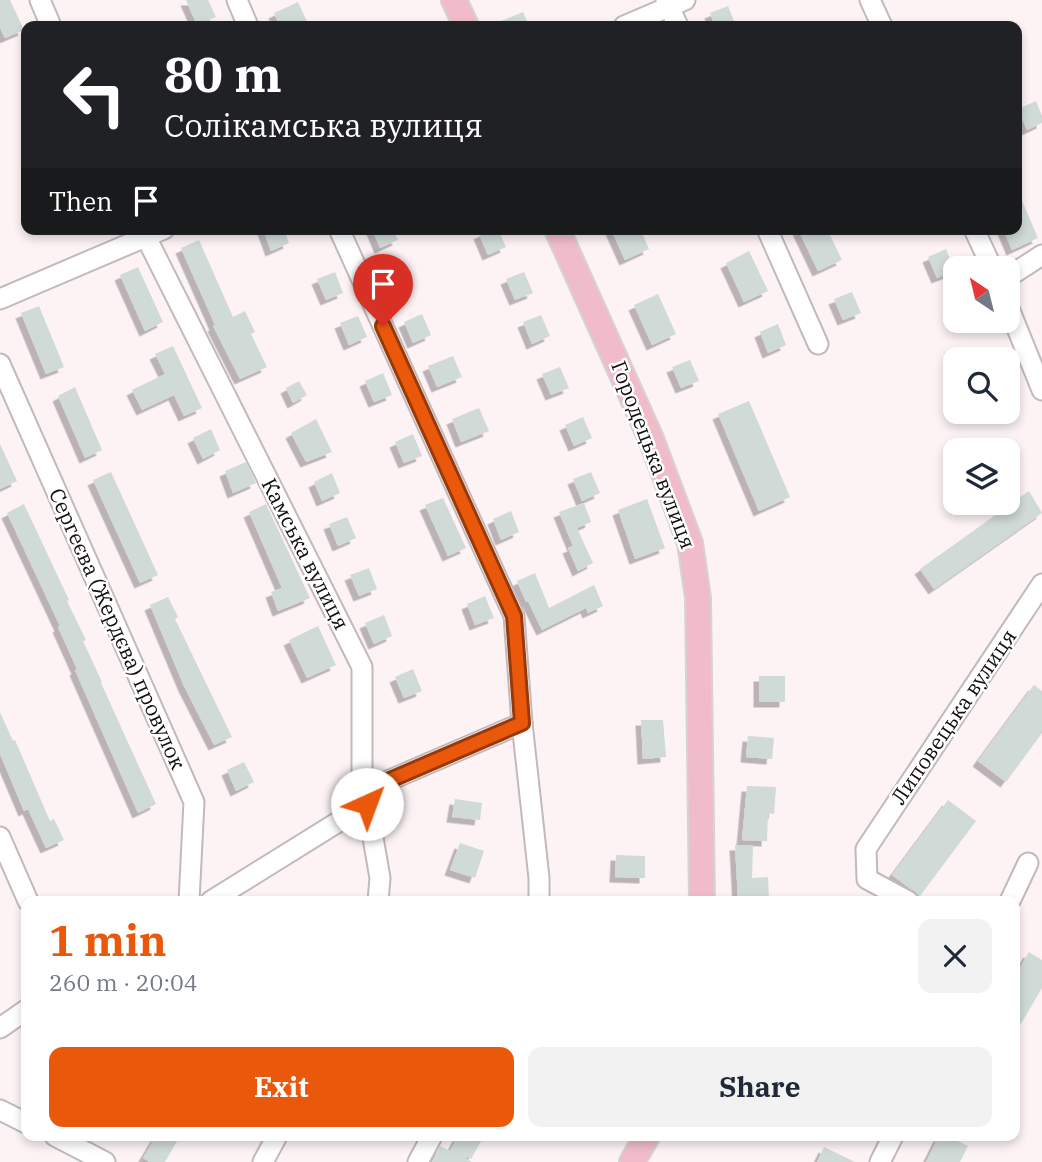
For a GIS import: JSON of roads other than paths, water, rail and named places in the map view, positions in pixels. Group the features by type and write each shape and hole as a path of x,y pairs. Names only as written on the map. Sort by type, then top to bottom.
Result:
{"main road":[{"path":"454,0 464,21"},
{"name":"Городецька вулиця","path":"560,235 651,439 692,552 698,598 702,896"},
{"path":"632,1162 644,1141"}],"street":[{"path":"40,0 49,21"},
{"path":"237,0 246,21"},
{"path":"870,0 880,21"},
{"path":"634,21 673,2 677,21"},
{"path":"0,299 143,235"},
{"name":"Камська вулиця","path":"151,235 362,667 362,775 380,878 378,896"},
{"path":"342,235 514,616 539,896"},
{"path":"770,235 818,344"},
{"path":"977,235 986,256"},
{"path":"1020,269 1042,255"},
{"path":"1019,333 1042,390"},
{"name":"Сергеєва (Жердєва) провулок","path":"0,364 194,802 189,896"},
{"name":"Липовецька вулиця","path":"899,896 867,879 866,849 1042,584"},
{"path":"219,896 367,804 376,786 522,723"},
{"path":"0,837 26,896"},
{"path":"1012,896 1028,863"},
{"path":"0,1028 21,1013"},
{"path":"0,1110 21,1120"},
{"path":"65,1141 105,1162"},
{"path":"263,1162 274,1141"},
{"path":"418,1162 429,1141"},
{"path":"880,1162 890,1141"}]}
